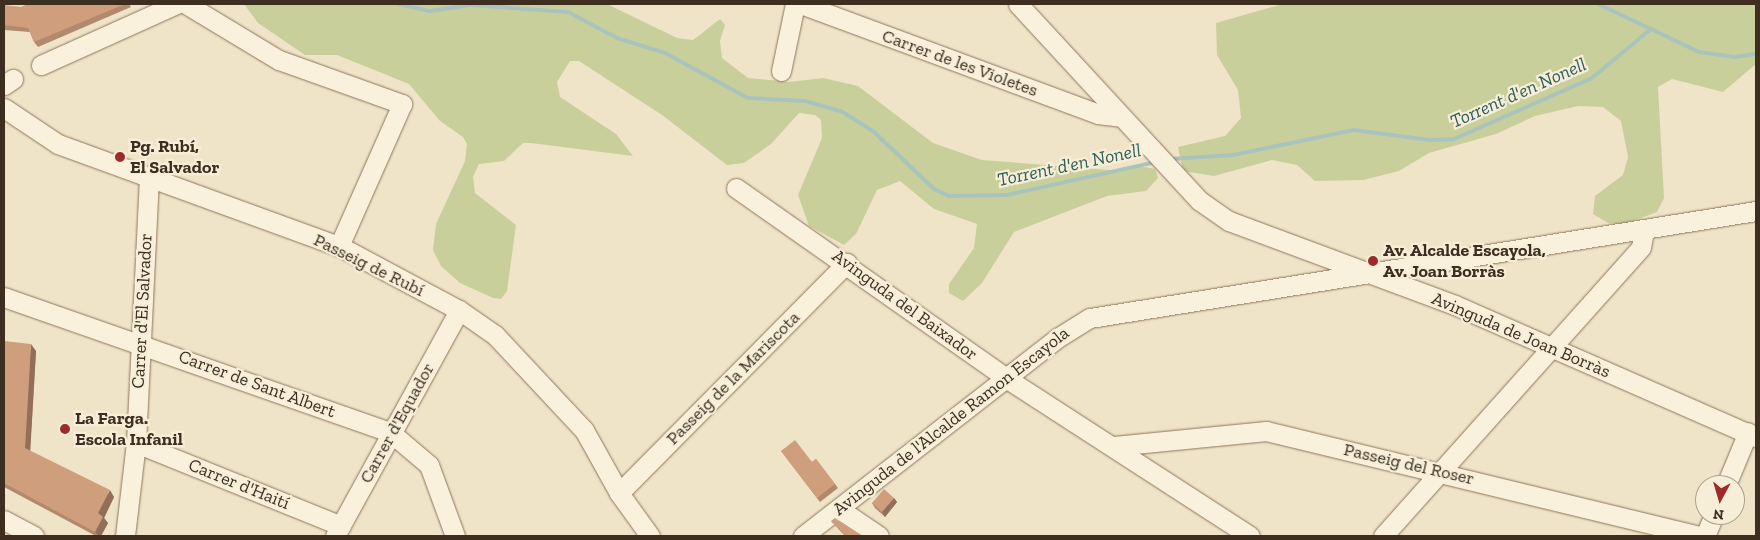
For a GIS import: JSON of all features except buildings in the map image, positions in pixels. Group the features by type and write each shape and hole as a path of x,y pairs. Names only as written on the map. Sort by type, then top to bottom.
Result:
{"street":[{"path":"41,64 177,4"},
{"path":"186,4 279,60 402,104 340,246"},
{"path":"781,71 795,4"},
{"name":"Carrer de les Violetes","path":"801,4 1098,114 1121,118"},
{"name":"Avinguda de Joan Borràs","path":"1018,4 1121,118 1200,201 1229,221 1302,250 1408,288 1752,434"},
{"name":"Passeig de Rubí","path":"4,108 58,144 340,246 459,310 495,335 584,430 619,493 650,536"},
{"name":"Carrer d'El Salvador","path":"125,536 136,443 149,176"},
{"name":"Avinguda del Baixador","path":"736,188 847,263 1008,379 1250,536"},
{"name":"Avinguda de l'Alcalde Ramon Escayola","path":"803,536 1008,379 1058,336 1090,318 1366,273 1644,232 1756,211"},
{"path":"1383,536 1641,247 1644,232"},
{"path":"1302,250 1308,267 1304,283"},
{"name":"Passeig de la Mariscota","path":"619,493 847,263"},
{"path":"1408,288 1408,275 1414,266"},
{"name":"Carrer de Sant Albert","path":"4,297 140,342 390,432 429,465 455,536"},
{"name":"Carrer d'Equador","path":"338,531 390,432 459,310"},
{"name":"Passeig del Roser","path":"1114,446 1266,430 1441,471 1699,536"},
{"path":"1731,475 1752,434"},
{"name":"Carrer d'Haití","path":"136,443 338,531"},
{"path":"839,509 879,536"},
{"path":"4,520 34,536"}],"green space":[{"path":"244,4 607,4 677,38 693,40 720,19 725,25 720,41 722,58 748,78 789,82 823,78 858,86 933,143 982,160 1122,171 1140,166 1155,169 1158,178 1146,191 1107,196 1014,232 982,283 963,301 949,293 949,284 974,248 977,224 934,209 900,181 877,190 856,234 844,245 809,226 798,195 822,138 821,120 815,115 799,113 771,144 744,163 727,165 662,115 579,61 570,61 557,82 560,97 616,134 633,156 523,143 504,161 479,164 473,177 475,193 516,225 507,291 501,299 493,298 460,283 441,266 433,250 436,224 465,161 467,144 463,137 440,121 409,84 337,55 305,55 258,23"},
{"path":"1282,4 1756,4 1756,64 1723,92 1672,79 1658,87 1664,198 1657,212 1625,224 1608,223 1593,214 1595,196 1623,175 1628,157 1621,121 1603,107 1578,106 1535,116 1496,134 1429,153 1399,171 1363,180 1315,181 1297,165 1272,160 1214,176 1183,171 1178,147 1225,136 1241,118 1238,90 1217,55 1216,23"}],"waterway":[{"name":"Torrent d'en Nonell","path":"399,4 430,11 471,5 568,12 617,38 665,53 748,98 805,101 841,111 872,130 934,189 949,196 1007,195 1156,162"},
{"path":"1598,4 1651,29"},
{"name":"Torrent d'en Nonell","path":"1170,159 1233,155 1354,130 1429,140 1454,139 1592,78 1651,29 1699,52 1734,57 1756,54"}],"place":[{"name":"Pg. Rubí, El Salvador","path":"120,157"},
{"name":"Av. Alcalde Escayola, Av. Joan Borràs","path":"1373,261"},
{"name":"La Farga. Escola Infanil","path":"65,429"}]}
